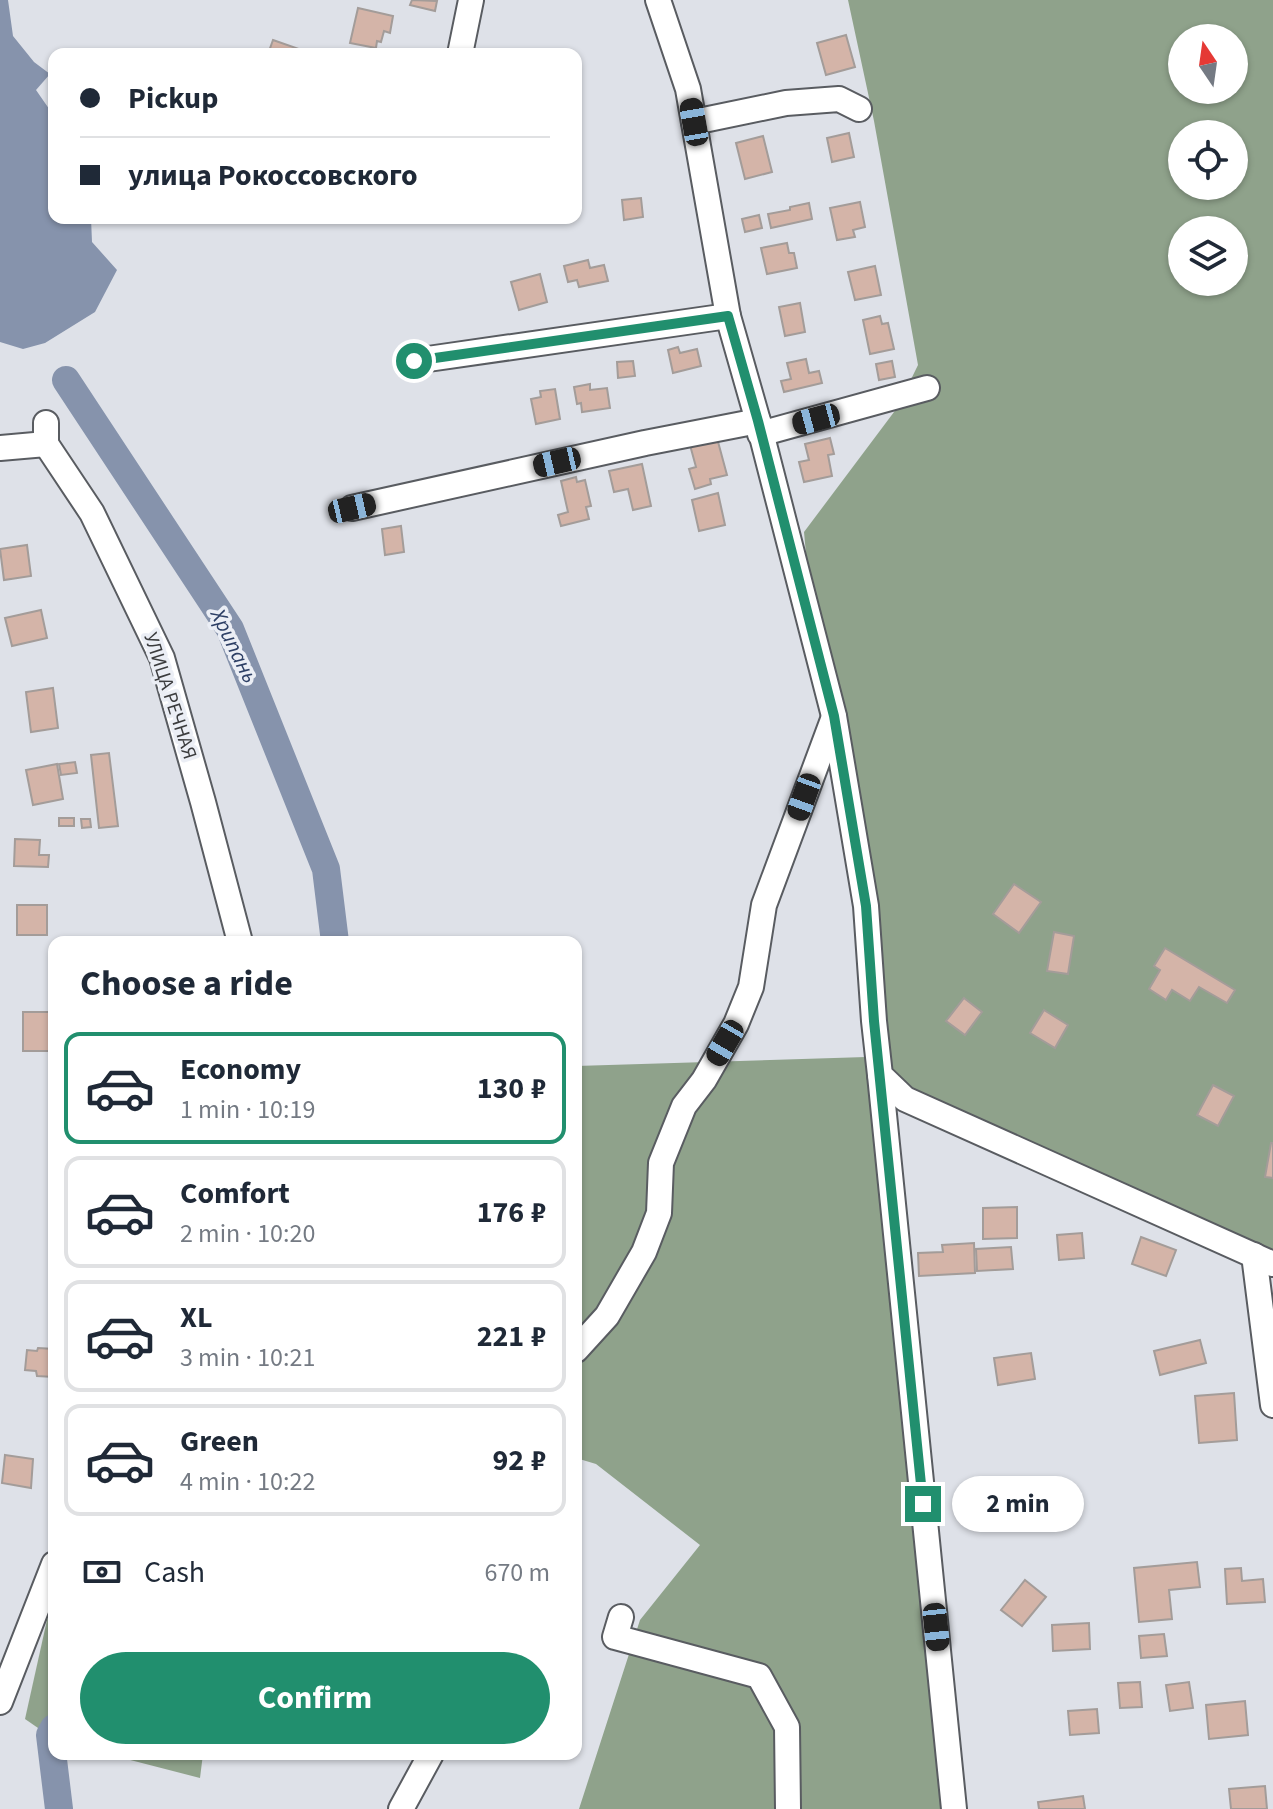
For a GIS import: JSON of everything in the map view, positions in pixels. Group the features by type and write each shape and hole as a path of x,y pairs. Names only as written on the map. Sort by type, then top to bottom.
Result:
{"street":[{"path":"461,48 471,0"},
{"path":"658,0 688,89 728,316 834,716 866,906 874,1021 954,1809"},
{"path":"694,122 799,102 839,99 859,109"},
{"path":"414,361 728,316"},
{"path":"352,508 645,443 759,427 927,388"},
{"name":"УЛИЦА РЕЧНАЯ","path":"0,448 46,434 92,513 162,658 238,936"},
{"path":"582,1343 607,1316 644,1252 659,1213 661,1163 684,1106 704,1080 751,987 764,905 834,716"},
{"path":"880,1075 905,1099 1263,1260 1273,1405"},
{"path":"0,1702 48,1579"},
{"path":"621,1617 615,1637 759,1676 787,1727 788,1809"},
{"path":"401,1809 428,1760"}],"green space":[{"path":"848,0 1273,0 1273,1256 907,1093 885,1067 864,819 806,554 804,532 897,408 918,365 874,121"},
{"path":"866,1057 941,1809 579,1809 640,1620 700,1545 596,1464 582,1460 582,1066"},
{"path":"48,1618 48,1735 25,1719"},
{"path":"130,1760 202,1760 200,1778"}],"water":[{"path":"0,0 8,0 13,36 34,62 48,72 36,90 48,107 48,224 91,224 92,242 117,270 95,312 45,343 23,349 0,342"}],"building":[{"path":"412,0 437,1 435,11 410,5"},
{"path":"358,8 393,16 390,33 384,31 376,48 350,43"},
{"path":"846,35 855,67 826,75 817,43"},
{"path":"273,40 296,48 270,48"},
{"path":"849,133 854,157 832,162 827,138"},
{"path":"763,136 772,172 745,179 736,143"},
{"path":"641,198 643,217 624,220 622,200"},
{"path":"860,202 865,227 853,230 855,237 837,240 830,208"},
{"path":"809,203 812,219 771,228 768,214"},
{"path":"759,215 762,228 745,232 742,219"},
{"path":"787,243 789,253 794,253 797,268 767,274 761,248"},
{"path":"588,260 590,268 604,265 608,281 579,287 577,280 568,282 564,266"},
{"path":"875,266 881,295 855,300 848,272"},
{"path":"540,274 547,302 519,310 511,282"},
{"path":"800,303 805,332 785,336 779,307"},
{"path":"880,316 882,324 888,323 894,349 870,354 863,320"},
{"path":"678,347 680,353 697,349 701,366 673,373 668,350"},
{"path":"806,359 809,373 819,371 822,383 784,392 781,381 791,379 787,363"},
{"path":"633,361 635,376 618,378 617,362"},
{"path":"892,361 895,377 879,380 876,364"},
{"path":"590,384 590,390 607,388 610,408 582,412 574,387"},
{"path":"555,389 560,419 536,424 531,399 541,397 540,391"},
{"path":"717,438 727,475 710,479 711,484 695,489 689,469 696,467 690,445"},
{"path":"830,438 834,454 828,455 832,476 804,482 799,462 809,460 805,444"},
{"path":"642,464 651,506 633,510 628,489 614,492 609,471"},
{"path":"576,477 577,482 585,480 591,506 586,507 589,519 561,526 558,515 568,512 561,481"},
{"path":"718,493 725,525 699,531 692,500"},
{"path":"401,526 404,552 385,555 382,529"},
{"path":"27,545 31,576 4,580 0,549"},
{"path":"41,610 47,638 12,646 5,618"},
{"path":"53,688 58,728 31,732 26,692"},
{"path":"109,753 118,826 99,828 91,755"},
{"path":"75,762 77,773 61,775 59,764"},
{"path":"57,764 63,799 33,805 26,770"},
{"path":"59,818 74,818 74,826 59,826"},
{"path":"81,819 90,819 91,827 82,828"},
{"path":"15,839 40,840 39,855 49,855 48,867 14,866"},
{"path":"1014,884 1041,902 1019,933 993,914"},
{"path":"17,905 47,905 47,935 17,935"},
{"path":"1054,932 1074,936 1068,974 1047,971"},
{"path":"1165,948 1235,990 1227,1003 1199,987 1190,1001 1172,990 1166,1000 1149,989 1160,970 1154,966"},
{"path":"964,998 982,1012 965,1035 946,1021"},
{"path":"1044,1010 1068,1025 1055,1048 1030,1033"},
{"path":"23,1012 48,1012 48,1051 23,1051"},
{"path":"1213,1085 1234,1096 1218,1126 1197,1115"},
{"path":"1273,1143 1273,1178 1265,1177"},
{"path":"1017,1207 1017,1238 983,1239 983,1208"},
{"path":"1082,1233 1084,1258 1059,1260 1057,1235"},
{"path":"1141,1237 1176,1250 1166,1276 1132,1264"},
{"path":"974,1243 975,1273 919,1276 918,1253 943,1252 942,1245"},
{"path":"1011,1247 1013,1269 977,1271 976,1249"},
{"path":"1200,1340 1206,1363 1160,1375 1154,1351"},
{"path":"38,1348 48,1349 48,1377 37,1376 36,1371 25,1370 27,1350 37,1351"},
{"path":"1031,1353 1035,1379 998,1385 994,1358"},
{"path":"1234,1393 1237,1440 1199,1443 1195,1396"},
{"path":"5,1455 33,1459 31,1488 2,1483"},
{"path":"1197,1562 1200,1587 1169,1590 1172,1619 1139,1622 1134,1568"},
{"path":"1241,1568 1242,1581 1263,1579 1265,1602 1227,1604 1225,1569"},
{"path":"1025,1580 1046,1597 1022,1626 1001,1610"},
{"path":"1089,1623 1090,1649 1053,1651 1052,1625"},
{"path":"1164,1634 1167,1656 1141,1658 1139,1636"},
{"path":"1140,1682 1142,1707 1120,1708 1118,1683"},
{"path":"1189,1682 1193,1708 1170,1711 1166,1685"},
{"path":"1245,1701 1248,1735 1209,1739 1206,1705"},
{"path":"1097,1709 1099,1733 1070,1735 1068,1711"},
{"path":"1265,1786 1267,1809 1231,1809 1229,1789"},
{"path":"1083,1796 1085,1809 1039,1809 1038,1802"}],"waterway":[{"name":"Хрипань","path":"66,380 230,629 326,869 334,936"},
{"name":"Хрипань","path":"53,1760 59,1809"}],"route":[{"path":"414,361 728,316 834,716 866,906 874,1021 923,1504"}]}
